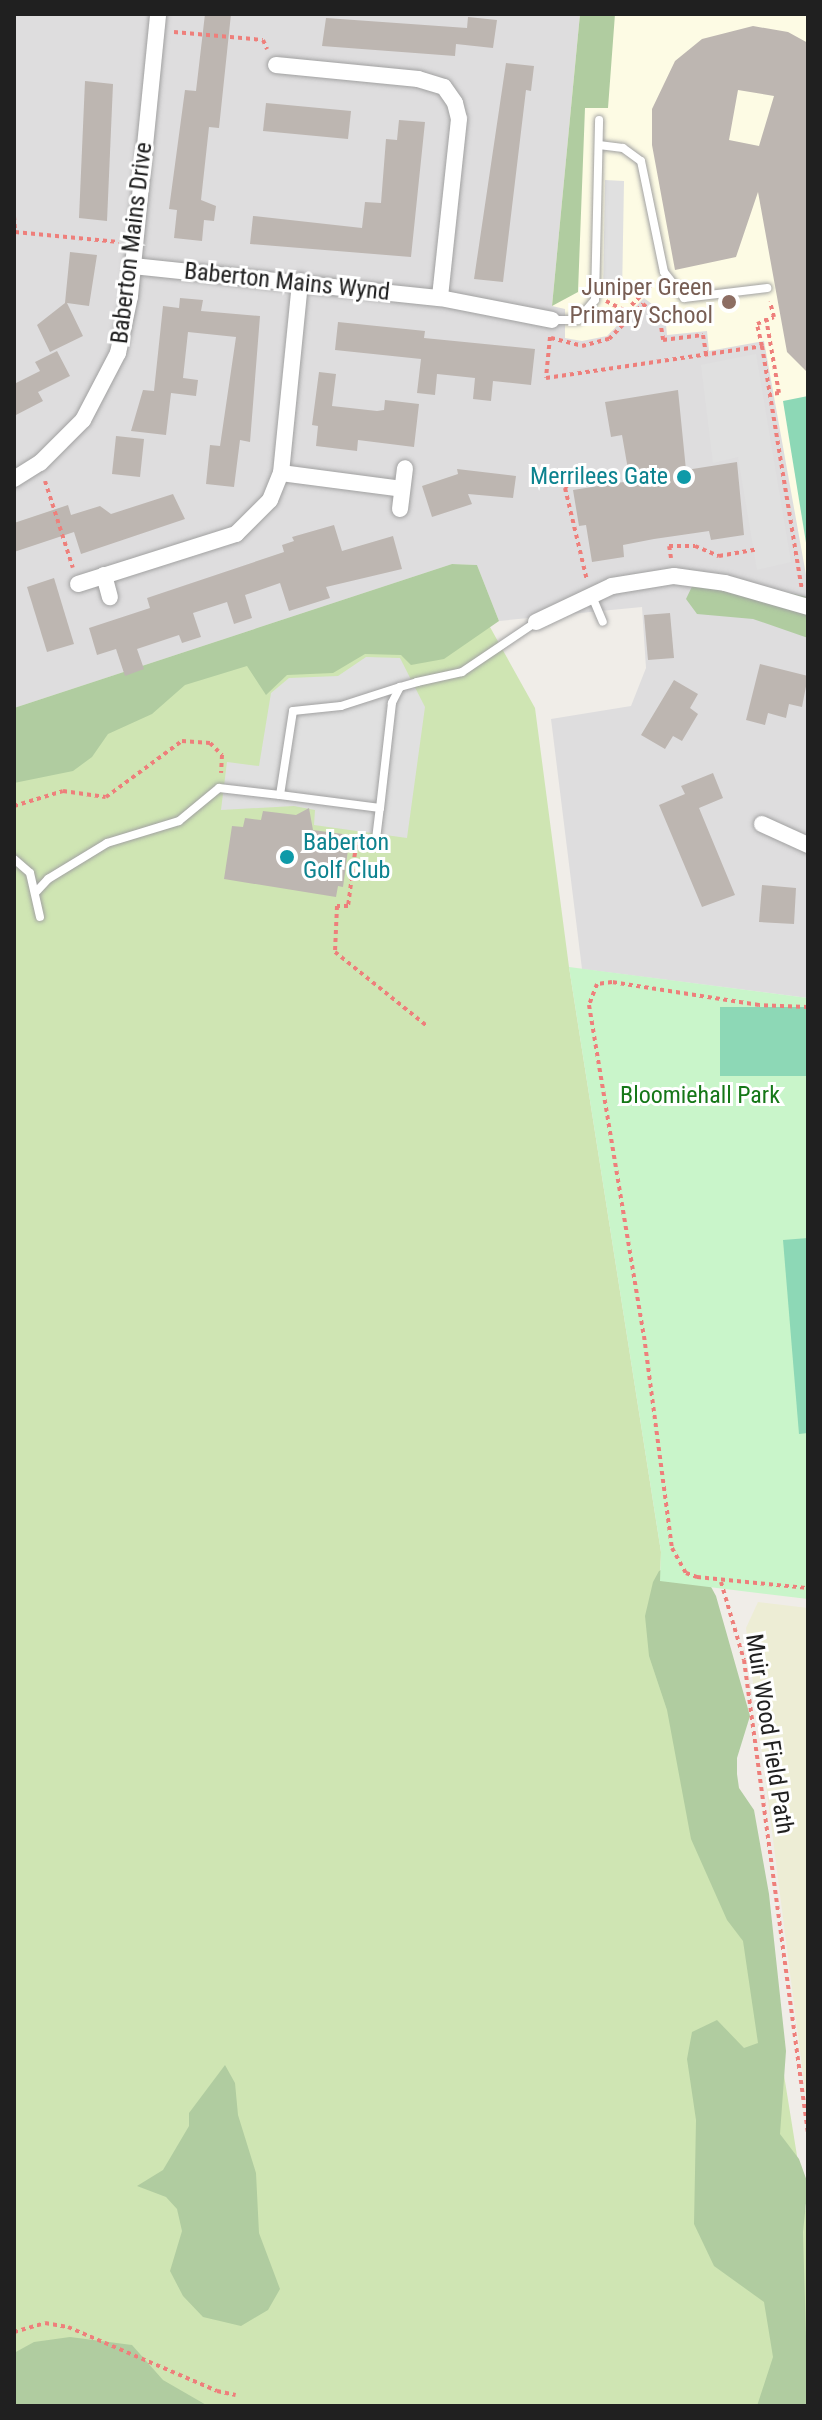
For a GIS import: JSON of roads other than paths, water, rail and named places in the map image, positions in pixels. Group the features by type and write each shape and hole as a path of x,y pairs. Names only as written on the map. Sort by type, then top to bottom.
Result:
{"street":[{"name":"Baberton Mains Drive","path":"14,479 40,463 83,420 102,390 126,324 157,22"},
{"path":"276,65 418,79 444,87 459,119 440,298"},
{"name":"Baberton Mains Wynd","path":"133,266 440,298 551,328"},
{"path":"78,584 236,534 270,500 281,473 300,281"},
{"path":"400,509 405,468"},
{"path":"281,473 402,489"},
{"path":"104,575 110,597"},
{"path":"536,622 591,594 636,580 692,576 804,606"},
{"path":"762,824 808,845"}],"lane":[{"path":"551,328 578,320 595,300 599,120"},
{"path":"599,145 623,148 641,161 664,272 684,298 767,288"},
{"path":"591,594 603,622"},
{"path":"280,795 293,711 341,706 462,672 536,622"},
{"path":"376,839 392,703 400,687"},
{"path":"36,892 48,879 107,843 179,821 219,788 380,808"},
{"path":"14,859 30,873 48,879"},
{"path":"30,873 40,917"}],"place":[{"name":"Juniper Green Primary School","path":"729,302"},
{"name":"Merrilees Gate","path":"684,477"},
{"name":"Baberton Golf Club","path":"287,857"}],"park label":[{"name":"Bloomiehall Park","path":"700,1096"}]}
